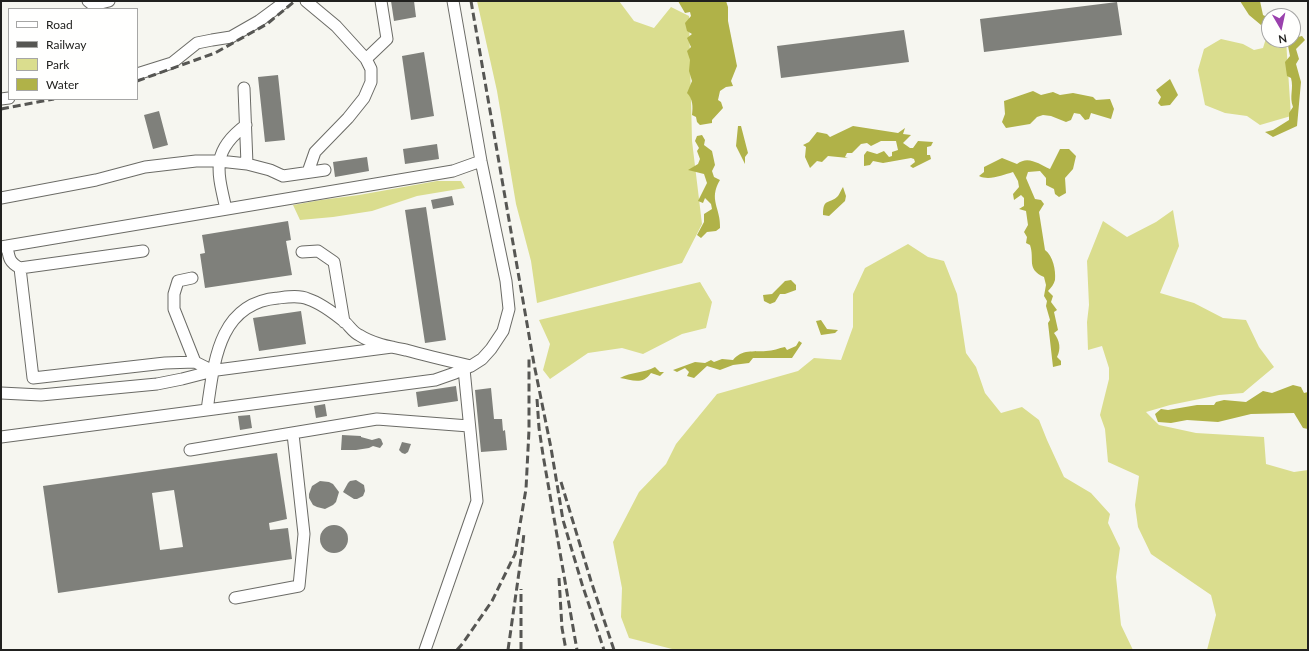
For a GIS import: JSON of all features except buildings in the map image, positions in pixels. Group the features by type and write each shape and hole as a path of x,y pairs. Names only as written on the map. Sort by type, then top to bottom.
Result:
{"street":[{"path":"88,1 93,5 109,1"},
{"path":"138,74 172,62 197,43 231,37 259,22 286,1"},
{"path":"306,1 336,26 366,58 371,69 371,82 364,98 348,118 315,152 308,172"},
{"path":"366,58 387,39 381,1"},
{"path":"1,437 436,380 467,368 482,359 503,331 509,309 506,281 481,161 453,1"},
{"path":"244,88 247,164"},
{"path":"226,209 220,185 219,161 224,147 234,134 246,124"},
{"path":"1,198 96,180 145,167 196,161 219,161 247,164 270,170 283,176 325,170"},
{"path":"143,251 20,268 12,264 4,246 453,171 481,161"},
{"path":"302,252 318,251 334,262 344,322"},
{"path":"20,268 33,378 157,364 195,362 213,371"},
{"path":"192,278 178,282 174,294 174,310 195,362"},
{"path":"207,410 213,371 220,343 231,322 247,307 268,298 289,296 307,298 322,306 359,335 377,343 467,368"},
{"path":"1,393 41,395 113,389 182,379 213,371 392,347"},
{"path":"424,650 477,501 469,426 467,368"},
{"path":"190,450 377,419 469,426"},
{"path":"235,598 299,586 304,534 293,434"}],"green space":[{"path":"477,1 619,1 634,21 654,28 671,7 689,16 692,141 702,224 682,263 537,303 531,261 516,204 497,91"},
{"path":"1221,39 1243,44 1254,50 1263,48 1287,48 1291,116 1260,125 1247,116 1225,113 1205,105 1198,70 1204,49"},
{"path":"437,181 461,181 465,188 417,196 372,211 333,217 300,220 293,205 359,195"},
{"path":"1173,210 1179,246 1160,293 1194,303 1223,318 1246,320 1259,347 1274,367 1243,393 1219,395 1170,405 1146,412 1159,425 1196,433 1264,437 1266,464 1294,472 1308,470 1308,650 1207,650 1216,615 1211,595 1151,554 1138,527 1135,505 1139,476 1108,462 1105,429 1100,415 1109,379 1109,368 1102,346 1088,350 1087,322 1089,305 1087,261 1103,221 1127,237 1156,222"},
{"path":"908,244 928,257 944,261 957,294 966,353 976,367 985,393 1001,413 1022,407 1039,420 1064,477 1091,493 1110,514 1108,523 1120,548 1116,577 1121,625 1133,650 676,650 629,638 621,617 622,588 613,542 639,492 666,464 676,444 717,394 798,371 814,358 841,360 853,327 853,294 865,268"},
{"path":"700,282 712,302 706,328 682,334 643,354 622,348 588,353 550,379 543,370 550,344 539,320"}],"water":[{"path":"678,1 726,1 728,7 728,21 737,66 731,81 733,86 726,87 720,91 718,100 721,102 723,108 712,120 712,123 700,125 697,122 696,117 692,115 692,103 687,93 692,81 689,71 690,60 687,51 691,47 687,38 692,34 687,31 685,23 691,16 690,12 685,13"},
{"path":"1240,1 1260,1 1262,8 1261,25 1249,15"},
{"path":"1301,36 1305,40 1301,44"},
{"path":"1288,48 1297,48 1299,59 1296,64 1301,82 1297,126 1273,137 1265,132 1273,130 1289,120 1289,113 1293,107 1291,99 1292,82 1291,78 1287,76 1285,62 1290,56"},
{"path":"1170,79 1178,95 1170,105 1161,106 1158,103 1161,97 1156,90"},
{"path":"1033,91 1041,95 1053,92 1060,95 1073,93 1093,97 1096,100 1110,99 1114,109 1111,119 1091,113 1089,119 1085,120 1080,114 1074,113 1071,120 1066,122 1051,116 1043,115 1037,117 1030,124 1006,128 1002,122 1005,114 1004,101"},
{"path":"738,126 741,126 748,153 745,157 745,164 736,146"},
{"path":"853,126 898,133 905,128 903,134 911,135 903,143 910,148 913,148 918,141 933,142 931,146 927,147 927,155 930,155 931,159 913,168 910,166 915,162 914,159 911,158 883,163 873,161 870,165 864,166 864,155 867,151 877,154 884,151 889,157 892,156 892,152 898,150 896,141 881,141 871,146 867,143 861,144 852,153 847,153 845,157 848,158 828,156 822,162 817,161 810,168 805,157 806,147 803,145 809,142 817,132 827,134 830,137"},
{"path":"702,135 705,140 704,145 712,151 715,165 712,171 714,177 720,180 715,193 715,199 720,228 716,231 707,232 701,238 697,235 704,222 704,214 712,209 711,204 705,198 703,203 698,201 707,183 704,174 688,170 698,164 700,159 697,151 699,148 695,141 697,136"},
{"path":"1060,149 1069,149 1076,156 1073,169 1065,178 1066,193 1059,197 1055,194 1054,189 1046,185 1046,178 1040,171 1028,172 1026,178 1035,199 1041,200 1044,204 1039,212 1045,250 1052,259 1055,272 1055,280 1048,291 1053,296 1051,302 1057,310 1054,312 1058,330 1054,333 1059,342 1057,357 1061,361 1061,365 1053,367 1048,323 1050,320 1046,306 1047,301 1044,296 1046,285 1044,277 1038,274 1033,267 1030,245 1026,243 1027,237 1024,232 1028,225 1026,211 1019,209 1024,206 1024,198 1021,195 1014,200 1013,194 1019,187 1018,181 1013,172 992,178 979,176 984,172 984,167 1002,158 1017,164 1025,160 1034,161 1050,169"},
{"path":"843,187 846,196 845,201 829,216 823,215 825,203 835,199"},
{"path":"791,280 796,285 796,290 785,294 780,294 775,302 770,304 764,301 763,295 772,294 785,281"},
{"path":"821,320 827,329 838,330 835,333 821,335 816,321"},
{"path":"799,341 802,343 792,358 753,358 749,363 733,365 720,370 707,366 694,378 687,376 689,372 685,368 677,372 673,370 695,362 705,363 711,360 714,362 722,359 733,360 736,356 748,352 769,351 785,347 787,350 796,346"},
{"path":"655,367 660,372 664,372 660,376 651,373 648,377 637,381 620,378 646,370"},
{"path":"1293,385 1301,387 1304,393 1308,392 1308,429 1303,428 1294,413 1251,414 1218,422 1187,420 1171,423 1158,422 1155,414 1161,409 1168,410 1197,405 1214,405 1216,402 1224,400 1246,402 1263,391 1272,393"}],"railway":[{"path":"138,81 215,53 267,24 295,1"},
{"path":"471,1 534,364 551,448 563,520 604,650"},
{"path":"1,109 49,100"},
{"path":"457,650 492,601 515,554 526,489 529,430 529,356"},
{"path":"537,399 543,455 577,650"},
{"path":"561,482 614,650"},
{"path":"508,650 524,533"},
{"path":"559,578 562,628 566,650"},
{"path":"521,589 521,650"}]}
